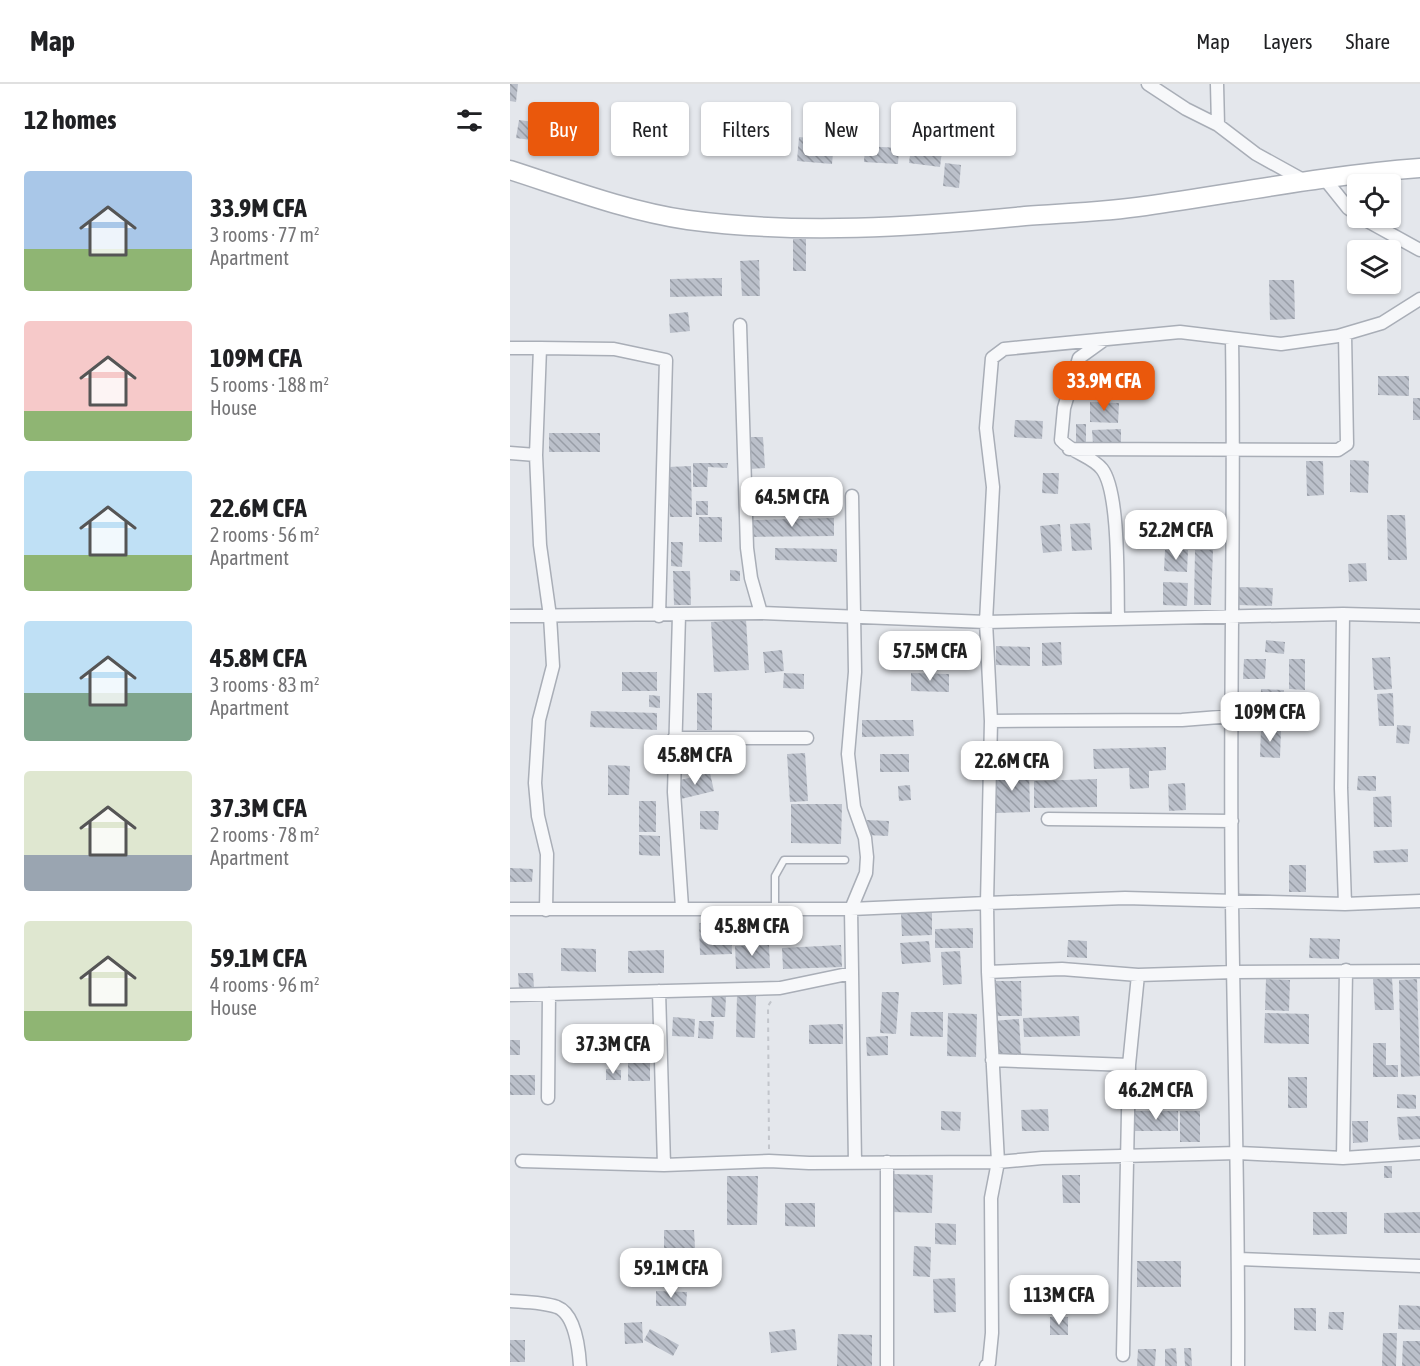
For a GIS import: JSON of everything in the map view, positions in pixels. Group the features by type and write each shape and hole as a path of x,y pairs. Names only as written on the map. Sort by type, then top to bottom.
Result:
{"street":[{"path":"1148,84 1218,125 1256,154 1305,181"},
{"path":"1217,84 1218,125"},
{"path":"510,170 640,210 688,220 819,230 927,225 1142,207 1324,178 1420,168"},
{"path":"1324,178 1347,207"},
{"path":"1380,228 1420,250"},
{"path":"986,1366 989,1363 992,1333 991,1198 998,1162 988,972 987,903 991,720 986,621 993,487 986,428 992,358 1004,350 1180,332 1281,344 1345,334 1382,323 1420,298"},
{"path":"740,326 747,549 751,578 761,613"},
{"path":"1069,449 1338,450 1347,444 1345,334"},
{"path":"1232,339 1234,449 1232,901 1238,1153 1238,1366"},
{"path":"1104,340 1079,358 1064,408 1061,440 1069,449 1101,467 1112,487 1118,618"},
{"path":"510,348 614,349 666,360 659,616"},
{"path":"540,348 536,454 540,545 550,616 553,666 539,720 535,783 538,816 547,854 546,910"},
{"path":"510,453 536,454"},
{"path":"852,496 855,672 848,754 854,807 865,838 867,857 866,873 851,909 855,1162"},
{"path":"510,616 761,613 986,621 1343,614 1420,616"},
{"path":"1343,614 1341,788 1345,904"},
{"path":"679,615 674,792 682,907"},
{"path":"991,720 1182,720 1232,716"},
{"path":"674,738 807,738"},
{"path":"1047,819 1232,821"},
{"path":"510,909 682,907 851,909 1125,898 1345,904 1420,901"},
{"path":"988,972 1062,969 1138,975 1346,970 1420,971"},
{"path":"1343,1158 1346,970"},
{"path":"510,995 780,988 852,973"},
{"path":"1123,1355 1129,1065 1138,975"},
{"path":"659,991 664,1165"},
{"path":"548,1098 549,994"},
{"path":"992,1060 1129,1065"},
{"path":"522,1161 664,1165 770,1161 998,1162 1128,1155 1238,1153 1343,1158 1420,1153"},
{"path":"887,1162 887,1366"},
{"path":"1239,1259 1420,1266"},
{"path":"510,1300 555,1306 564,1311 576,1341 580,1366"}],"lane":[{"path":"775,909 775,876 784,860 845,860"}],"path":[{"path":"770,1161 768,1006 780,988"}],"building":[{"path":"510,84 518,84 516,102 510,101"},
{"path":"519,120 528,121 528,140 516,138"},
{"path":"799,137 803,137 803,156 833,156 832,164 797,161"},
{"path":"879,147 891,148 891,156 898,156 898,164 864,162 864,156 879,156"},
{"path":"910,156 941,156 940,167 909,163"},
{"path":"945,163 961,165 959,188 943,186"},
{"path":"793,239 806,239 806,271 793,271"},
{"path":"759,260 760,296 742,296 740,261"},
{"path":"722,278 722,296 670,297 670,279"},
{"path":"1269,280 1294,280 1295,319 1270,320"},
{"path":"688,312 690,331 670,333 669,314"},
{"path":"1378,376 1409,376 1409,396 1378,395"},
{"path":"1413,398 1420,398 1420,420 1413,420"},
{"path":"1090,402 1119,403 1118,423 1090,422"},
{"path":"1015,420 1043,421 1042,439 1014,437"},
{"path":"1076,424 1086,424 1086,445 1076,446"},
{"path":"1121,429 1121,443 1093,444 1092,430"},
{"path":"549,433 600,433 600,452 549,452"},
{"path":"747,437 763,437 765,468 750,469"},
{"path":"1350,460 1369,461 1368,493 1350,492"},
{"path":"1306,461 1323,461 1324,495 1307,496"},
{"path":"693,463 728,463 727,468 708,467 707,487 693,487"},
{"path":"691,466 692,517 670,517 668,467"},
{"path":"1043,473 1059,473 1058,494 1042,493"},
{"path":"696,501 708,501 708,515 696,515"},
{"path":"1387,515 1405,515 1407,560 1388,560"},
{"path":"699,517 722,517 722,542 699,542"},
{"path":"834,518 834,536 749,537 749,520"},
{"path":"1090,523 1092,550 1072,551 1070,524"},
{"path":"1060,524 1062,551 1043,553 1040,526"},
{"path":"671,542 683,542 682,567 671,566"},
{"path":"775,548 837,549 837,562 775,560"},
{"path":"1165,550 1188,550 1187,572 1164,571"},
{"path":"1195,550 1213,550 1211,605 1194,605"},
{"path":"1366,563 1367,581 1349,582 1348,564"},
{"path":"730,570 740,571 740,581 730,581"},
{"path":"673,571 690,571 691,605 674,605"},
{"path":"1163,582 1188,583 1187,606 1163,605"},
{"path":"1239,587 1273,588 1272,606 1238,605"},
{"path":"746,619 749,670 714,672 711,622"},
{"path":"944,633 945,666 917,666 916,634"},
{"path":"1266,640 1285,642 1284,654 1265,652"},
{"path":"1061,642 1062,665 1042,666 1042,643"},
{"path":"996,646 1030,647 1030,666 996,665"},
{"path":"782,650 784,671 765,673 763,652"},
{"path":"1390,657 1392,689 1374,690 1372,658"},
{"path":"1244,659 1266,659 1265,679 1243,679"},
{"path":"1289,659 1305,659 1305,690 1289,689"},
{"path":"622,672 657,672 657,691 622,691"},
{"path":"784,673 804,674 804,689 783,688"},
{"path":"911,673 949,674 949,692 911,691"},
{"path":"1261,689 1284,690 1283,724 1260,723"},
{"path":"697,693 712,693 712,730 697,730"},
{"path":"1393,693 1394,726 1379,726 1377,694"},
{"path":"649,695 660,696 660,708 649,707"},
{"path":"1289,703 1308,704 1307,722 1288,721"},
{"path":"591,711 657,713 657,730 590,727"},
{"path":"862,720 913,720 914,736 862,737"},
{"path":"1397,725 1411,726 1409,744 1396,743"},
{"path":"1261,728 1281,729 1280,758 1260,757"},
{"path":"1166,747 1166,770 1149,771 1149,788 1130,789 1129,768 1094,769 1093,749"},
{"path":"805,753 808,801 790,802 787,754"},
{"path":"880,754 909,754 909,772 880,772"},
{"path":"608,765 630,766 629,795 608,795"},
{"path":"1029,770 1030,812 996,813 995,771"},
{"path":"710,773 714,791 681,799 676,781"},
{"path":"1358,776 1376,776 1376,791 1357,790"},
{"path":"1097,779 1097,807 1034,808 1034,781"},
{"path":"1185,783 1186,810 1169,811 1168,784"},
{"path":"910,785 911,800 899,801 898,786"},
{"path":"1391,796 1392,827 1374,827 1373,797"},
{"path":"639,801 656,801 656,832 639,832"},
{"path":"791,804 842,804 841,844 791,843"},
{"path":"700,811 719,811 718,830 700,829"},
{"path":"867,820 889,821 888,836 867,835"},
{"path":"639,835 660,836 660,856 639,855"},
{"path":"1408,849 1408,862 1374,863 1373,851"},
{"path":"1289,865 1306,865 1306,892 1289,892"},
{"path":"510,868 533,869 532,882 510,882"},
{"path":"932,912 932,935 902,936 901,913"},
{"path":"765,918 766,940 735,941 735,919"},
{"path":"731,922 732,954 700,955 699,923"},
{"path":"973,928 973,948 935,948 935,929"},
{"path":"1310,938 1340,939 1339,959 1309,958"},
{"path":"1068,940 1087,941 1087,958 1067,957"},
{"path":"929,941 931,962 902,964 900,943"},
{"path":"769,945 770,968 736,969 735,946"},
{"path":"841,945 842,967 783,969 782,948"},
{"path":"561,948 596,949 596,972 561,971"},
{"path":"664,950 664,973 628,973 628,951"},
{"path":"960,951 962,984 943,985 941,952"},
{"path":"518,973 533,973 534,988 519,988"},
{"path":"1392,978 1394,1010 1375,1010 1373,979"},
{"path":"1266,979 1290,980 1289,1011 1265,1010"},
{"path":"1417,979 1420,1076 1401,1077 1399,980"},
{"path":"993,981 1021,981 1022,1016 993,1016"},
{"path":"882,992 899,992 896,1034 880,1033"},
{"path":"737,995 756,996 755,1038 736,1037"},
{"path":"712,996 726,996 725,1017 711,1017"},
{"path":"911,1012 943,1012 943,1037 910,1036"},
{"path":"948,1013 977,1014 976,1057 947,1056"},
{"path":"1265,1013 1309,1014 1309,1044 1264,1043"},
{"path":"1079,1016 1080,1036 1024,1037 1023,1018"},
{"path":"673,1017 695,1019 694,1037 672,1036"},
{"path":"1019,1019 1021,1054 994,1055 992,1021"},
{"path":"699,1021 714,1021 713,1039 698,1038"},
{"path":"843,1024 843,1044 809,1044 809,1025"},
{"path":"590,1025 618,1026 617,1046 590,1045"},
{"path":"888,1036 888,1055 867,1056 866,1037"},
{"path":"510,1040 520,1040 520,1055 510,1055"},
{"path":"1373,1043 1386,1043 1386,1065 1398,1065 1398,1077 1373,1077"},
{"path":"606,1047 625,1048 624,1058 606,1057"},
{"path":"628,1051 650,1051 650,1081 628,1081"},
{"path":"606,1069 621,1070 621,1080 606,1080"},
{"path":"510,1075 535,1075 535,1095 510,1095"},
{"path":"1288,1077 1307,1077 1307,1108 1288,1108"},
{"path":"1135,1078 1177,1079 1177,1097 1135,1096"},
{"path":"1397,1094 1416,1095 1416,1109 1397,1108"},
{"path":"1048,1109 1049,1131 1022,1131 1021,1110"},
{"path":"941,1111 961,1112 960,1131 941,1130"},
{"path":"1134,1111 1178,1111 1178,1131 1133,1131"},
{"path":"1180,1111 1200,1111 1200,1142 1180,1142"},
{"path":"1420,1116 1420,1139 1399,1140 1397,1117"},
{"path":"1352,1121 1368,1121 1368,1142 1353,1143"},
{"path":"1384,1166 1392,1166 1392,1178 1384,1178"},
{"path":"891,1174 933,1175 932,1213 891,1212"},
{"path":"1062,1175 1080,1175 1080,1203 1063,1203"},
{"path":"727,1176 758,1176 757,1225 727,1225"},
{"path":"785,1203 815,1203 815,1227 785,1226"},
{"path":"1313,1212 1347,1212 1347,1234 1313,1235"},
{"path":"1420,1212 1420,1233 1384,1233 1384,1213"},
{"path":"935,1223 956,1224 956,1245 935,1244"},
{"path":"664,1230 694,1230 695,1248 664,1248"},
{"path":"914,1246 931,1247 930,1277 913,1276"},
{"path":"1137,1261 1181,1261 1181,1287 1137,1287"},
{"path":"955,1278 956,1312 934,1313 933,1279"},
{"path":"656,1291 687,1292 686,1306 656,1306"},
{"path":"1399,1305 1420,1306 1420,1330 1398,1329"},
{"path":"1294,1308 1316,1308 1316,1331 1294,1330"},
{"path":"1329,1312 1344,1312 1343,1330 1328,1329"},
{"path":"1050,1317 1068,1317 1068,1335 1050,1335"},
{"path":"642,1322 643,1343 625,1344 624,1323"},
{"path":"650,1329 679,1345 673,1356 644,1340"},
{"path":"795,1329 797,1350 771,1353 769,1332"},
{"path":"1383,1333 1397,1333 1396,1366 1382,1366"},
{"path":"838,1334 872,1335 872,1366 837,1366"},
{"path":"510,1340 525,1340 525,1362 510,1362"},
{"path":"1403,1341 1420,1341 1420,1366 1402,1366"},
{"path":"1176,1348 1177,1366 1165,1366 1165,1349"},
{"path":"1184,1348 1191,1348 1192,1366 1185,1366"},
{"path":"1138,1349 1156,1349 1155,1366 1137,1366"}]}
